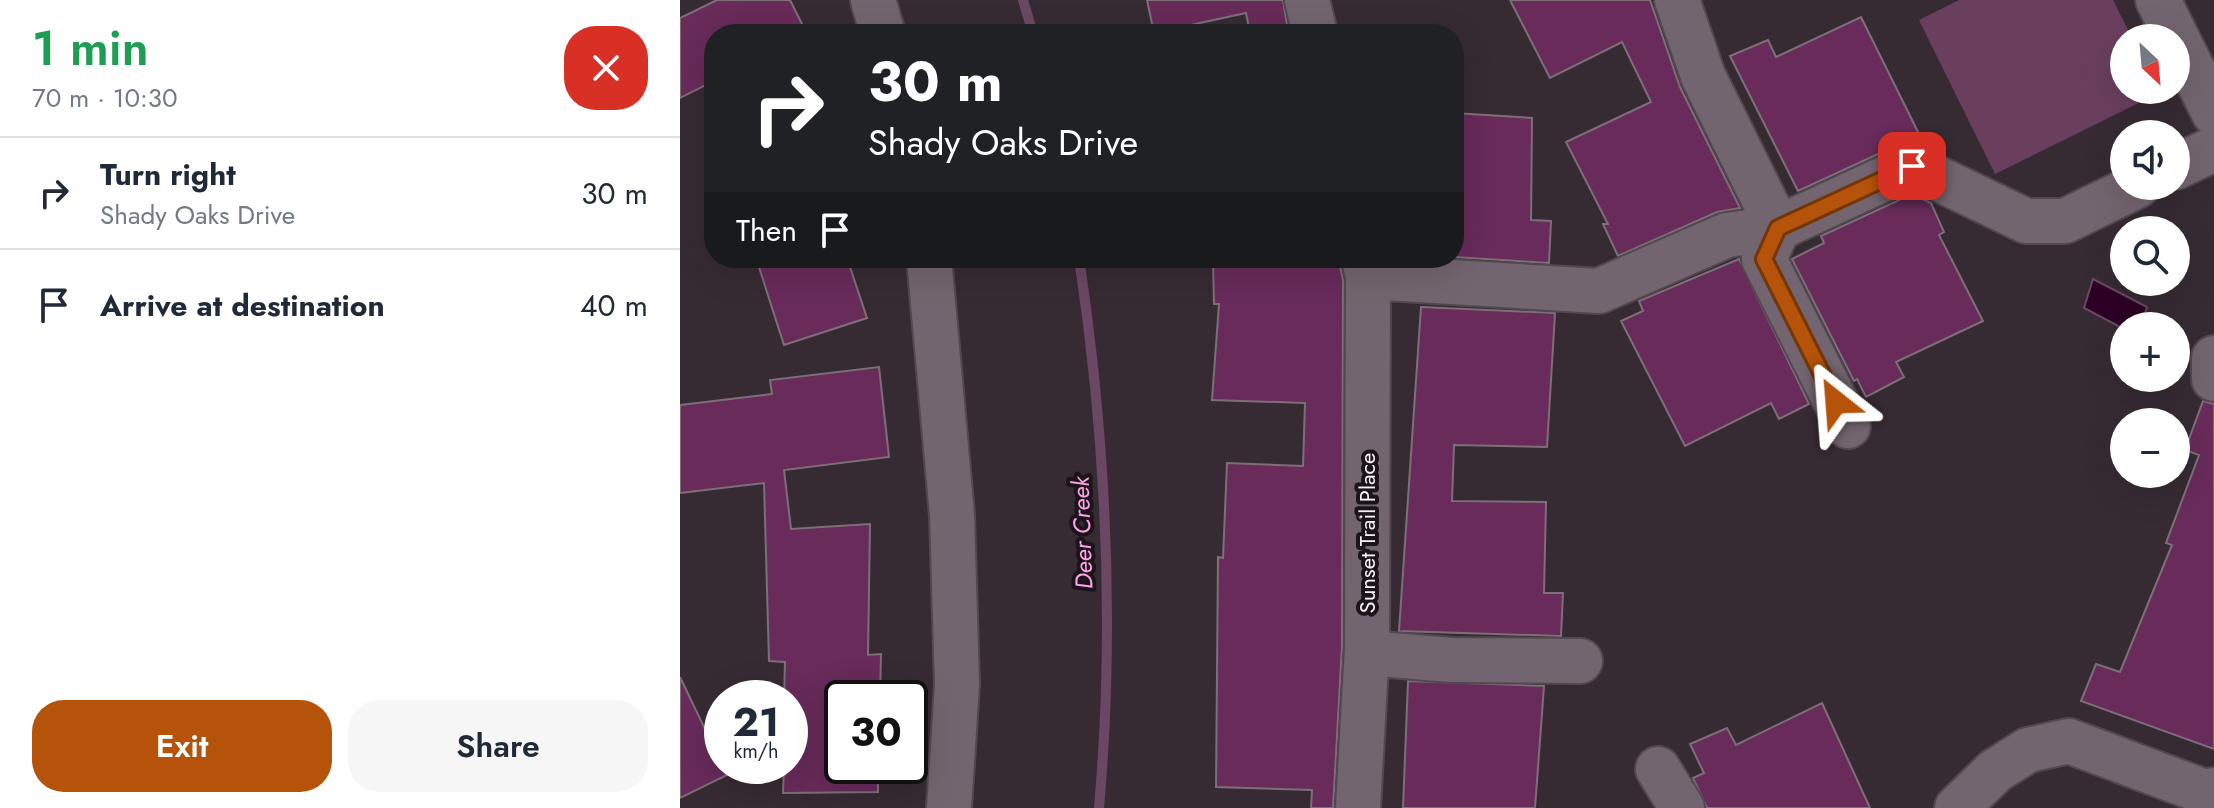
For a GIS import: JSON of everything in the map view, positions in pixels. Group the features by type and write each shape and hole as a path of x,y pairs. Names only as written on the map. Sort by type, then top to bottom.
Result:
{"street":[{"path":"873,0 880,24"},
{"path":"1307,0 1313,24"},
{"path":"1677,0 1703,76 1778,228"},
{"path":"2158,0 2214,113"},
{"path":"2190,160 2214,149"},
{"path":"1376,268 1599,291 1727,235 1778,228 1912,166 2026,221 2065,221 2110,199"},
{"path":"1778,228 1764,259 1848,426"},
{"path":"930,268 952,531 957,684 949,808"},
{"name":"Sunset Trail Place","path":"1358,808 1367,653 1366,268"},
{"path":"2214,358 2214,379"},
{"path":"1367,653 1451,660 1580,661"},
{"path":"1957,808 1995,771 2028,750 2069,741 2205,792 2214,790"},
{"path":"1658,769 1682,808"}],"shaded area":[{"path":"1959,0 2113,0 2125,24 2110,24 2110,104 2137,104 1995,174 1919,20"},
{"path":"2093,279 2110,288 2110,296 2126,296 2147,307 2145,312 2110,312 2110,322 2084,308"}],"building":[{"path":"717,0 790,0 802,24 704,24 704,86 680,98 680,18"},
{"path":"1147,0 1283,0 1287,24 1248,24 1246,13 1195,24 1152,24"},
{"path":"1510,0 1650,0 1680,87 1740,208 1717,212 1618,256 1603,224 1608,224 1566,142 1651,102 1622,42 1550,78"},
{"path":"1861,17 1922,140 1902,143 1798,191 1730,56 1768,40 1776,57"},
{"path":"1464,114 1532,118 1531,220 1551,221 1549,263 1464,258"},
{"path":"1912,194 1931,203 1944,232 1939,235 1983,321 1896,362 1904,377 1866,397 1857,379 1854,381 1792,259 1824,243 1821,236"},
{"path":"1739,259 1809,404 1779,419 1771,403 1685,446 1621,321 1643,311 1639,301"},
{"path":"759,268 850,268 867,318 784,345"},
{"path":"1213,268 1340,268 1343,280 1342,646 1333,808 1311,808 1312,790 1216,787 1218,557 1223,558 1227,463 1303,466 1305,403 1212,400 1219,304 1214,304"},
{"path":"1421,307 1555,313 1547,447 1454,445 1452,501 1546,502 1544,593 1563,593 1561,636 1399,631"},
{"path":"879,367 889,457 784,470 791,529 870,524 868,655 881,654 880,680 824,680 824,784 878,784 878,792 783,793 783,784 808,784 808,680 784,680 785,662 769,661 764,483 680,493 680,405 772,394 770,380"},
{"path":"2203,401 2214,404 2214,749 2081,701 2096,664 2120,672 2172,545 2166,543 2187,488 2190,488 2199,455 2190,452 2190,436"},
{"path":"680,677 704,727 704,784 709,784 680,798"},
{"path":"1408,681 1544,686 1535,808 1403,808"},
{"path":"1822,703 1870,808 1707,808 1693,778 1704,773 1690,744 1727,728 1736,745"}],"waterway":[{"name":"Deer Creek","path":"1023,0 1030,24"},
{"name":"Deer Creek","path":"1080,268 1096,395 1105,533 1106,671 1099,808"}],"route":[{"path":"1836,402 1764,259 1778,228 1912,166"}]}
